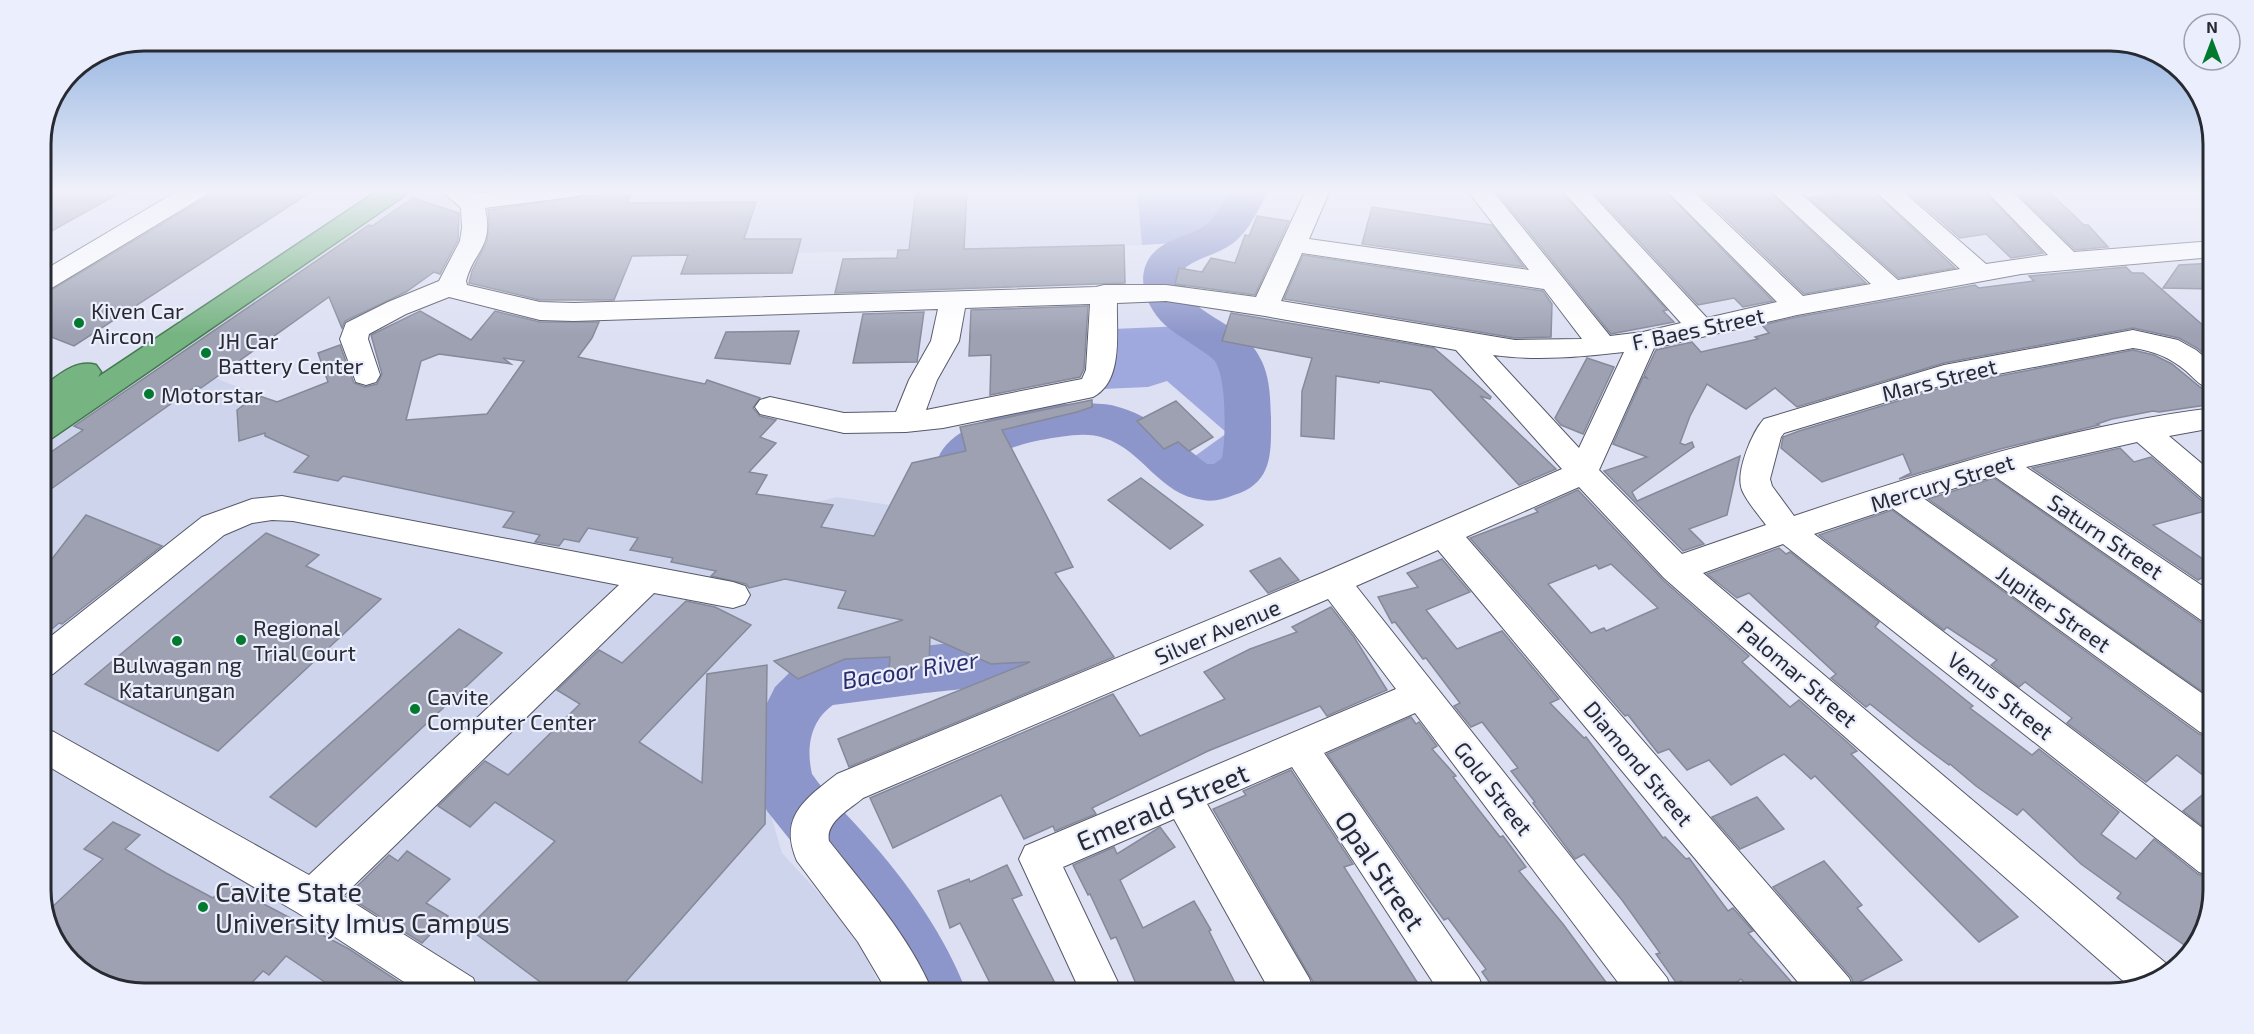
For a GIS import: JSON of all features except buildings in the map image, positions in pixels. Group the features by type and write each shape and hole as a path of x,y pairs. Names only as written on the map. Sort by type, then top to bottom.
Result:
{"highway":[{"path":"51,395 287,238"},
{"path":"51,423 325,238"}],"street":[{"path":"51,278 117,238"},
{"path":"366,375 354,339 356,329 405,304 452,286 455,273 472,244 472,238"},
{"path":"1265,307 1296,238"},
{"path":"1517,238 1603,346"},
{"path":"1618,238 1702,329"},
{"path":"1728,238 1797,306"},
{"path":"1836,238 1892,289"},
{"path":"1941,238 1981,273"},
{"path":"2045,238 2067,260"},
{"path":"1293,244 1552,282"},
{"name":"F. Baes Street","path":"452,286 458,291 525,308 555,312 1104,293 1183,294 1465,342 1525,349 1564,350 1643,341 1797,306 1981,273 2067,260 2203,250"},
{"path":"770,406 844,423 906,422 944,418 1060,395 1093,385 1100,370 1104,293"},
{"path":"906,422 922,380 945,341 954,299"},
{"name":"Mars Street","path":"1788,531 1757,489 1755,479 1767,434 1774,426 1789,420 1944,375 2133,339 2154,340 2170,346 2185,354 2203,371"},
{"path":"1583,472 1643,341"},
{"name":"Palomar Street","path":"1465,342 1583,472 1676,569 2147,975"},
{"name":"Mercury Street","path":"1676,569 1895,494 1998,463 2142,430 2203,420"},
{"path":"2142,430 2203,482"},
{"name":"Saturn Street","path":"1998,463 2203,603"},
{"name":"Silver Avenue","path":"906,983 872,928 811,848 808,832 817,813 850,786 1334,582 1583,472"},
{"name":"Jupiter Street","path":"1895,494 2203,714"},
{"path":"51,656 213,526 229,518 263,508 293,509 733,595"},
{"name":"Venus Street","path":"1788,531 2203,851"},
{"name":"Diamond Street","path":"1444,534 1826,983"},
{"path":"312,899 648,578"},
{"name":"Gold Street","path":"1334,582 1644,983"},
{"name":"Emerald Street","path":"1097,983 1039,859 1422,694"},
{"name":"Opal Street","path":"1299,746 1457,983"},
{"path":"51,749 312,899 442,983"},
{"path":"1182,797 1288,983"}],"shaded area":[{"path":"346,238 400,238 215,378 269,399 402,420 705,486 817,502 837,497 910,508 943,630 941,664 821,676 797,686 781,713 770,757 772,819 782,853 839,915 862,950 879,983 144,983 126,981 98,971 83,960 67,942 56,920 51,896 51,441"},
{"path":"579,238 1141,238 1142,245 571,258"},
{"path":"1141,238 1196,238 1191,242 1142,245"},
{"path":"1184,326 1222,350 1231,365 1237,453 1233,466 1214,475 1197,473 1184,464 1227,433 1167,381 1148,387 1102,389 1112,329"}],"waterway":[{"name":"Bacoor River","path":"961,479 963,458 980,443 1027,426 1084,419 1101,420 1124,427 1144,440 1193,480 1221,481 1241,470 1248,447 1247,393 1242,367 1230,349 1180,315 1165,292 1163,276 1165,266 1171,259 1188,248 1211,238"},
{"name":"Bacoor River","path":"929,983 898,931 857,873 798,805 789,791 782,777 779,761 780,744 785,725 795,705 809,690 823,682 983,662 999,654 1009,644 1013,618 1010,606"}],"place":[{"name":"Kiven Car Aircon","path":"79,323"},
{"name":"JH Car Battery Center","path":"206,353"},
{"name":"Motorstar","path":"149,394"},
{"name":"Regional Trial Court","path":"241,640"},
{"name":"Bulwagan ng Katarungan","path":"177,641"},
{"name":"Cavite Computer Center","path":"415,709"},
{"name":"Cavite State University Imus Campus","path":"203,907"}]}
